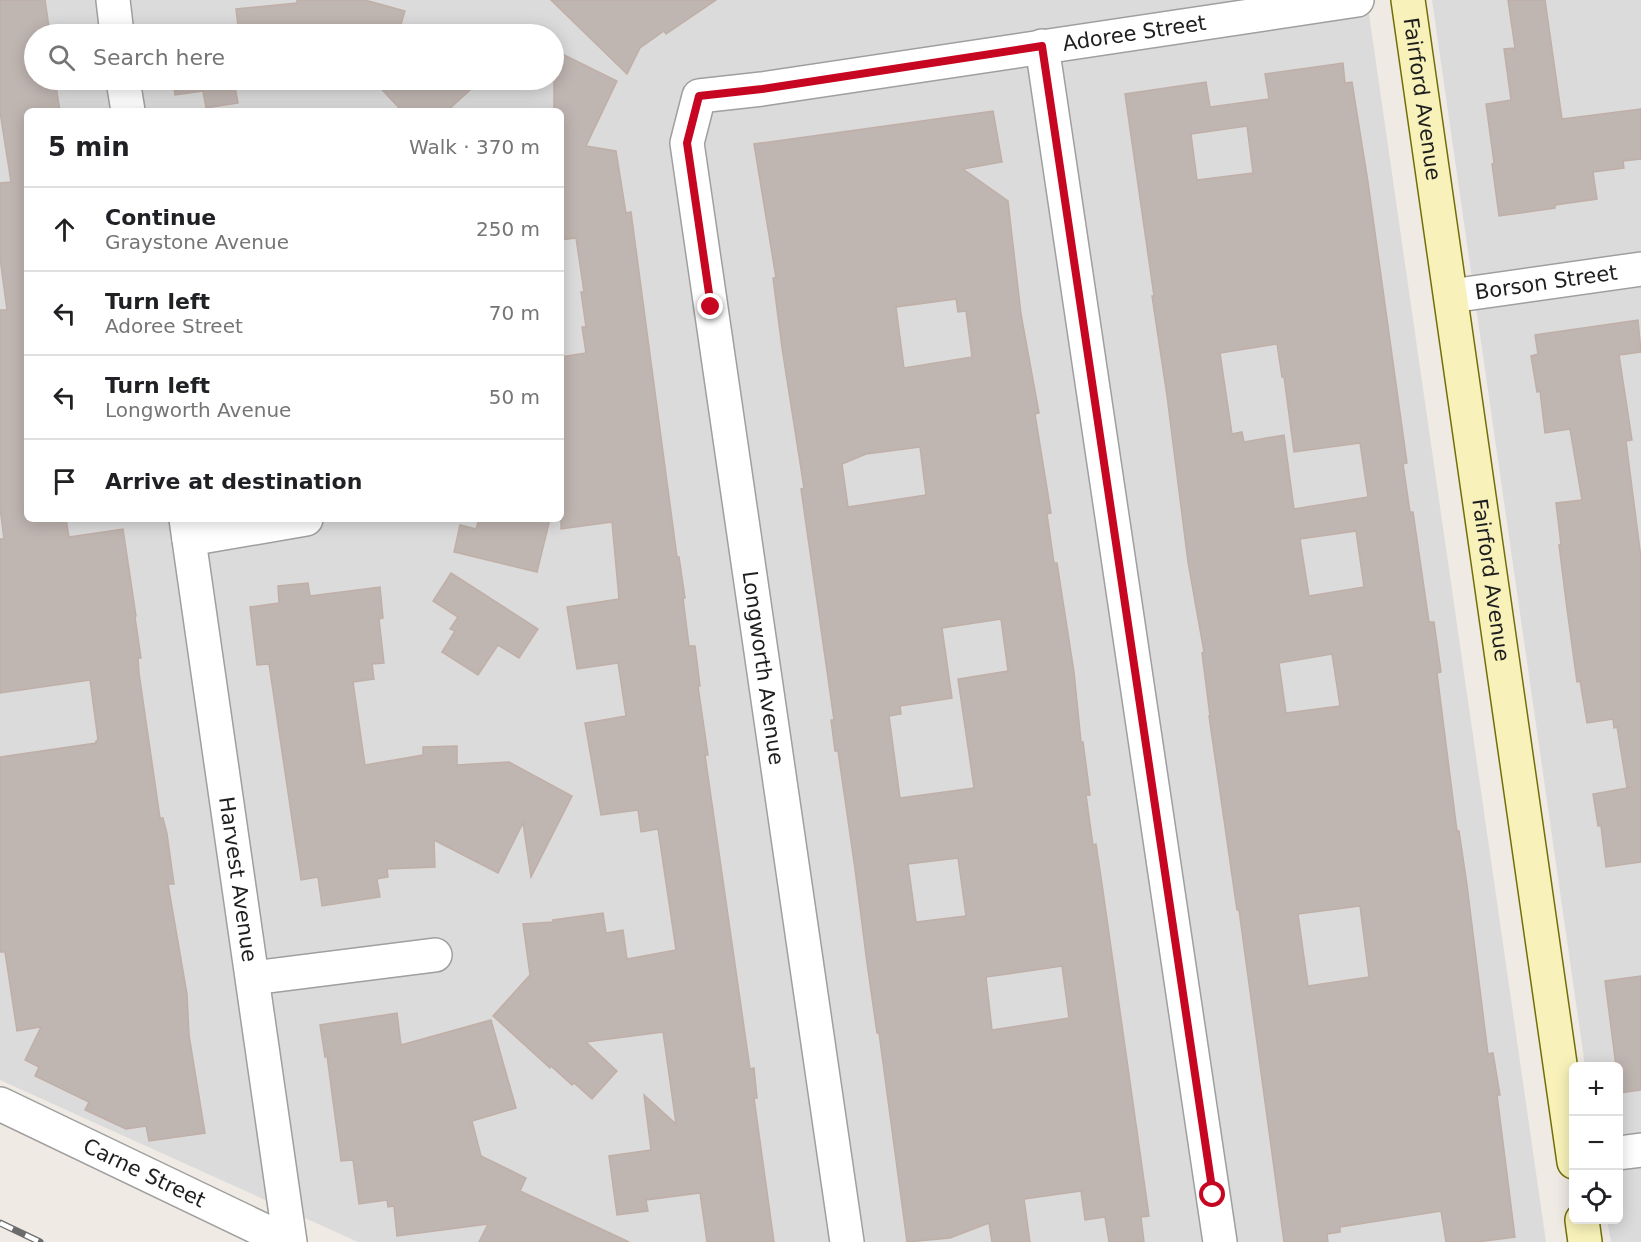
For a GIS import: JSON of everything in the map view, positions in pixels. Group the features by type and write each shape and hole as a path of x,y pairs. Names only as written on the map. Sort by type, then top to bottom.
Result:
{"street":[{"path":"112,0 116,24"},
{"name":"Adoree Street","path":"699,96 762,89 1357,0"},
{"name":"Fairford Avenue","path":"1408,0 1569,1132"},
{"path":"1042,46 1220,1242"},
{"path":"125,90 128,108"},
{"name":"Longworth Avenue","path":"699,96 687,143 847,1242"},
{"name":"Borson Street","path":"1451,296 1641,269"},
{"path":"188,529 271,522"},
{"name":"Harvest Avenue","path":"188,529 289,1242"},
{"path":"253,978 435,955"},
{"name":"Carne Street","path":"0,1104 289,1242"},
{"path":"1623,1152 1641,1150"},
{"path":"1583,1224 1585,1242"}],"shaded area":[{"path":"0,0 1367,0 1546,1242 358,1242 0,1080"},
{"path":"1432,0 1641,0 1641,1242 1611,1242 1608,1224 1623,1224 1623,1062 1584,1062"}],"building":[{"path":"0,0 45,0 49,24 24,24 24,90 57,90 60,108 24,108 24,522 66,522 69,537 123,529 141,658 138,658 139,673 160,818 163,818 167,834 174,884 168,884 187,994 189,1035 205,1133 149,1141 146,1126 126,1129 85,1110 89,1102 35,1076 39,1067 25,1060 41,1027 17,1031 5,952 0,952 0,757 96,743 98,740 90,680 0,693 0,539 4,539 0,508 0,310 7,310 0,258 0,183 11,182 0,112"},
{"path":"297,0 365,0 405,11 401,24 238,24 236,9 297,3"},
{"path":"551,0 716,0 666,34 664,31 640,48 627,74"},
{"path":"1508,0 1545,0 1562,119 1641,109 1641,159 1623,161 1624,168 1593,172 1597,199 1499,216 1486,104 1511,100 1504,49 1515,48"},
{"path":"564,55 617,81 586,146 616,151 626,213 631,212 677,557 679,557 685,598 683,598 689,646 695,646 708,755 705,755 750,1069 754,1068 757,1098 754,1098 774,1242 707,1242 700,1193 646,1200 648,1211 617,1215 609,1156 651,1150 644,1095 676,1124 663,1032 586,1042 617,1071 592,1099 551,1066 550,1068 493,1016 530,975 523,924 553,922 553,920 603,913 606,933 623,930 627,959 676,950 658,829 641,832 638,810 601,815 585,723 626,716 618,663 577,669 567,607 619,599 612,522 561,529 561,522 564,522 564,357 586,353 582,327 586,327 581,292 584,292 576,238 564,240 564,108 554,108 554,90 564,90"},
{"path":"1343,63 1345,83 1352,82 1407,463 1403,464 1410,512 1413,512 1429,622 1434,622 1441,672 1437,673 1457,831 1459,831 1467,885 1488,1054 1493,1053 1500,1095 1497,1095 1515,1237 1477,1242 1446,1242 1441,1211 1340,1227 1340,1232 1327,1234 1328,1242 1284,1242 1239,910 1237,910 1209,716 1202,653 1204,652 1188,562 1125,94 1206,82 1210,107 1269,99 1265,74","holes":["1247,126 1253,173 1197,180 1191,134","1277,344 1294,452 1360,443 1368,497 1294,509 1284,435 1244,442 1242,432 1232,434 1220,353","1356,531 1364,587 1309,596 1300,539","1332,654 1340,706 1286,713 1279,663","1360,906 1369,977 1308,986 1298,914"]},
{"path":"174,90 236,90 238,103 206,108 203,91 175,95"},
{"path":"382,90 470,90 450,108 399,108"},
{"path":"993,111 1002,162 963,169 1008,201 1021,314 1039,413 1035,414 1051,513 1047,514 1074,672 1081,742 1083,742 1090,795 1086,795 1093,845 1096,844 1102,884 1149,1216 1141,1217 1144,1242 1109,1242 1105,1217 1085,1220 1081,1191 1024,1199 1030,1242 992,1242 989,1223 950,1238 907,1242 838,751 835,751 831,720 834,720 801,489 804,488 773,278 776,278 754,144","holes":["956,299 958,312 966,311 972,357 904,368 896,307","920,447 926,495 848,507 842,464 866,454","1001,619 1008,671 958,679 974,788 900,798 889,716 901,714 900,706 952,698 942,628","958,858 966,916 916,922 908,864","1062,966 1069,1018 992,1030 986,977"]},
{"path":"1638,320 1641,352 1619,355 1632,440 1626,441 1641,558 1641,862 1606,867 1601,826 1598,826 1593,794 1633,787 1627,788 1617,727 1614,728 1613,719 1587,723 1580,681 1577,682 1559,545 1561,545 1556,503 1582,500 1570,429 1545,433 1540,391 1537,392 1531,356 1538,354 1535,335"},
{"path":"478,522 549,522 537,572 454,552 460,525 476,529"},
{"path":"451,573 538,629 519,658 498,645 478,675 442,652 455,631 450,629 458,617 433,601"},
{"path":"308,583 310,596 380,587 383,618 379,619 384,663 372,664 374,679 353,682 365,765 423,755 423,747 457,746 457,765 509,762 572,796 531,877 523,823 498,873 434,840 435,867 387,869 388,877 377,879 380,897 322,906 318,877 301,880 269,664 257,665 250,607 279,603 278,586"},
{"path":"1641,976 1641,1090 1623,1092 1623,1062 1615,1062 1605,981"},
{"path":"397,1013 401,1045 491,1020 516,1108 472,1121 481,1156 526,1178 520,1191 629,1242 479,1242 488,1224 397,1236 394,1206 388,1207 387,1200 359,1204 353,1160 341,1161 327,1056 325,1057 320,1025"}],"railway":[{"path":"0,1223 40,1242"}],"route":[{"path":"711,307 687,143 699,96 762,89 1042,46 1213,1195"}]}
